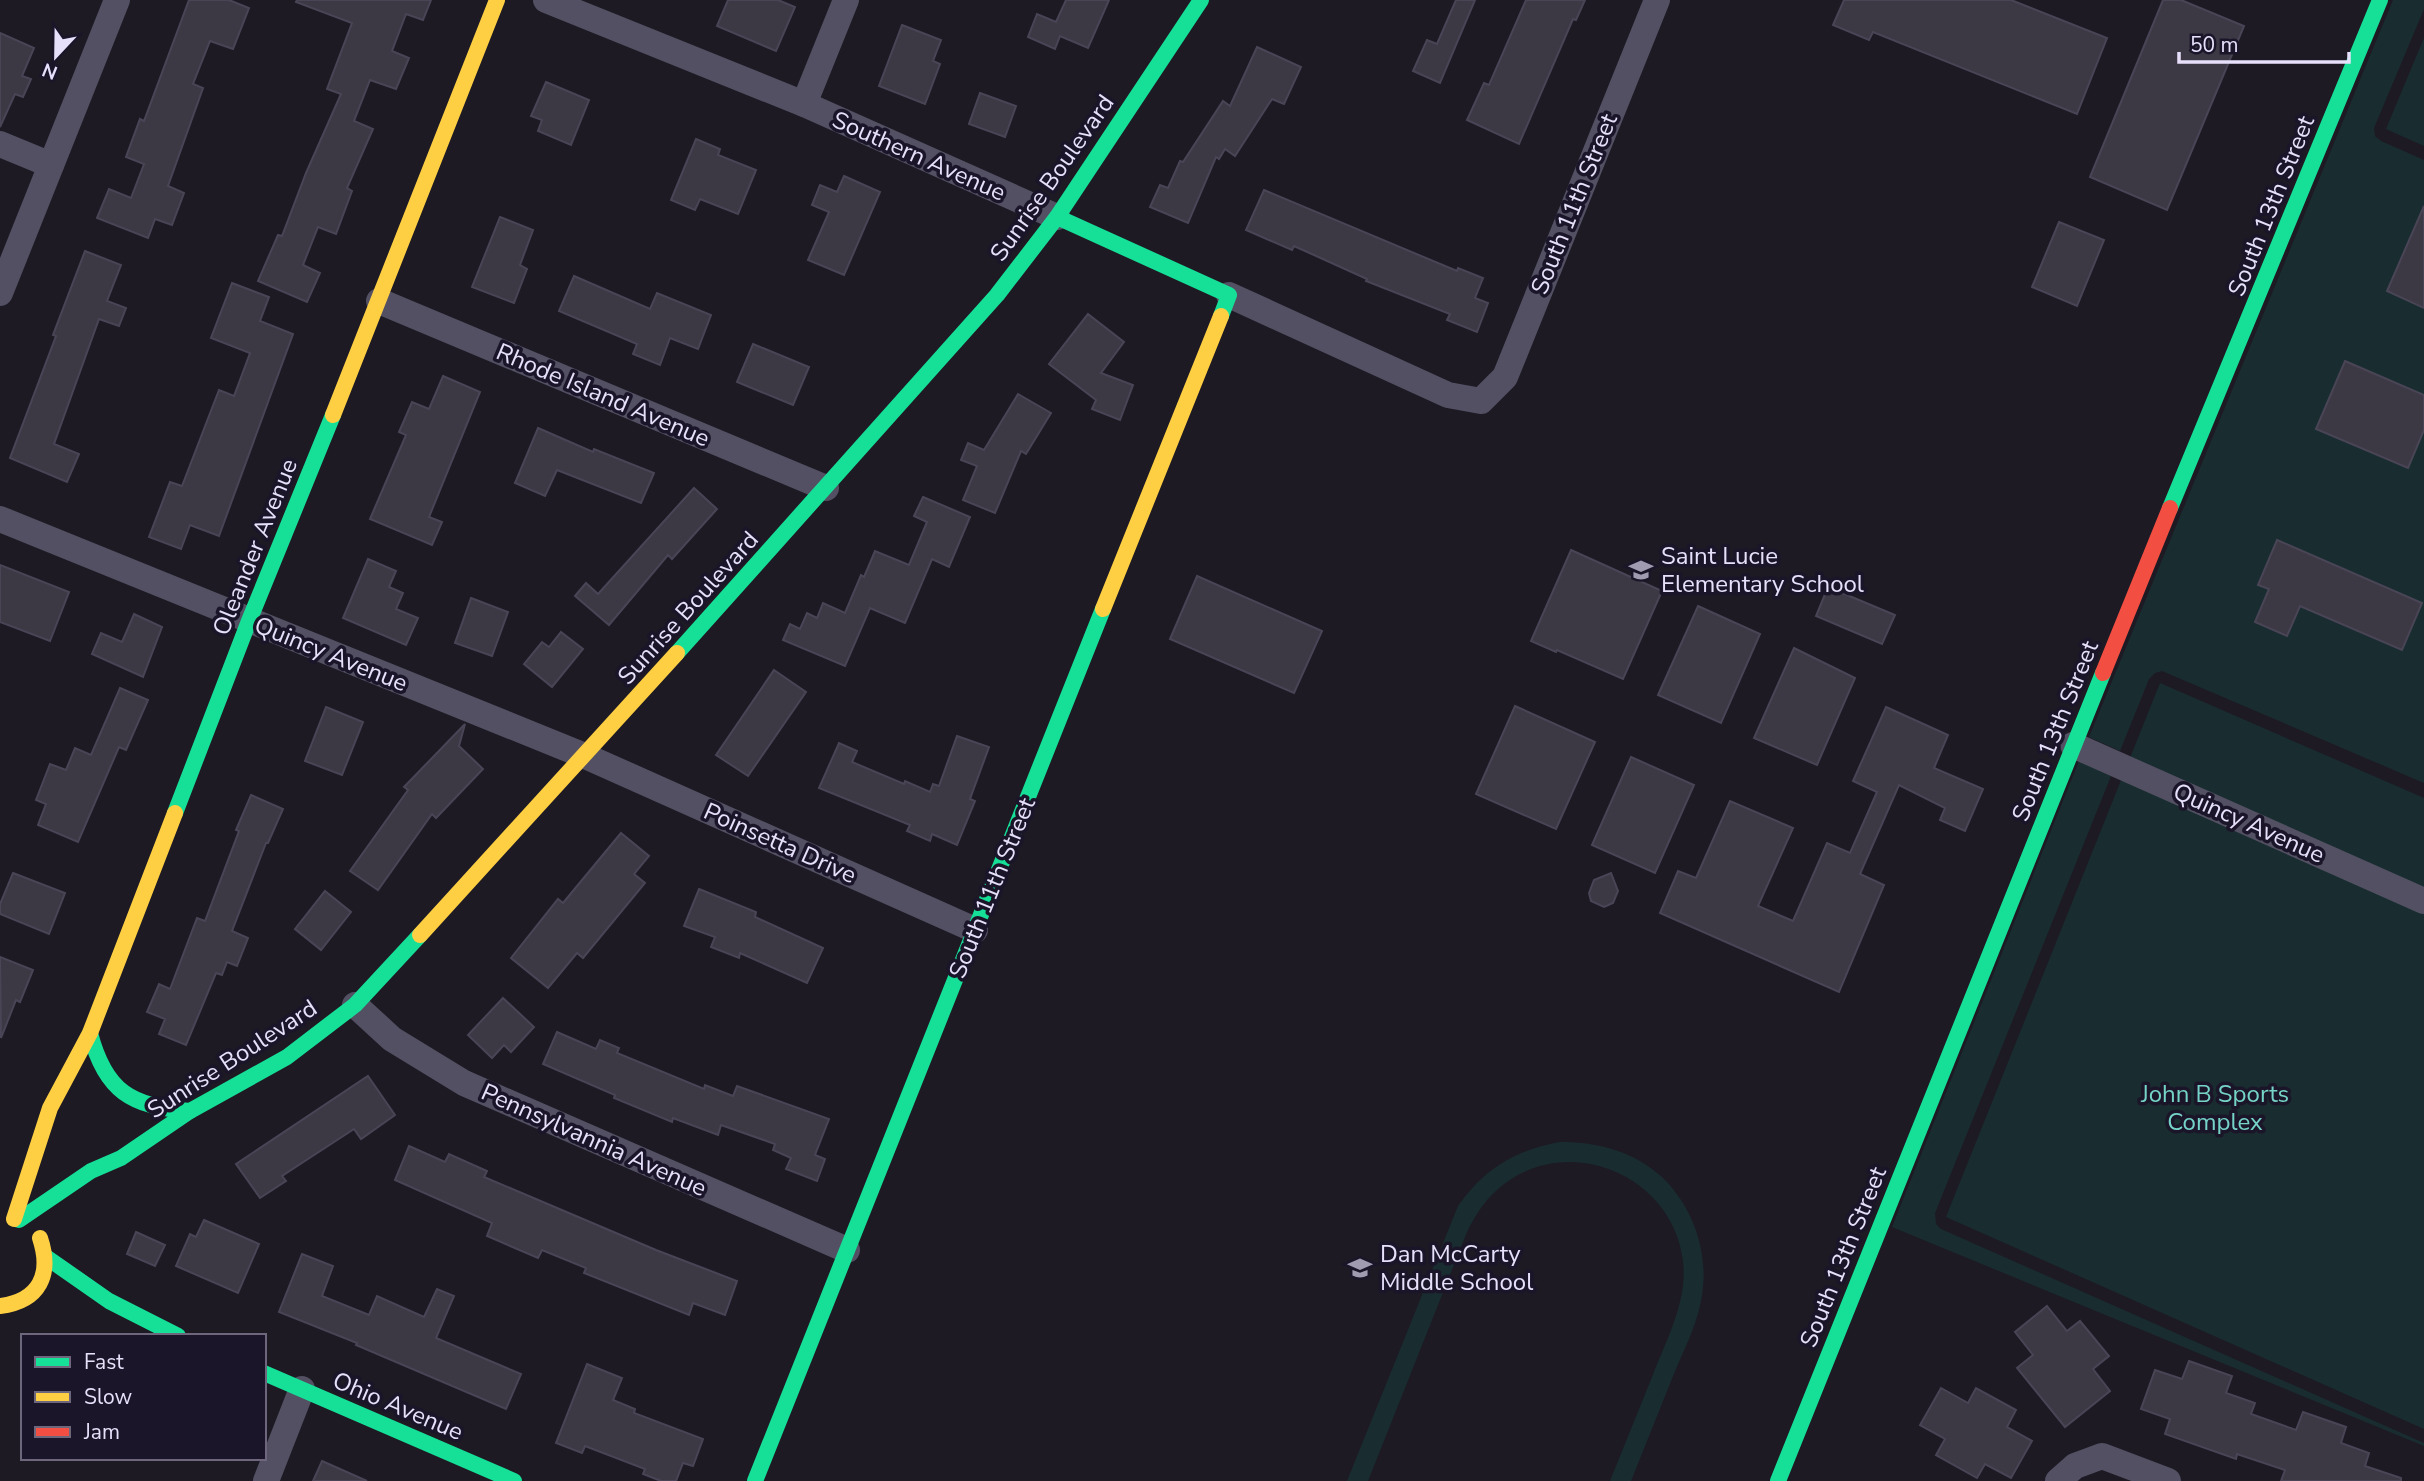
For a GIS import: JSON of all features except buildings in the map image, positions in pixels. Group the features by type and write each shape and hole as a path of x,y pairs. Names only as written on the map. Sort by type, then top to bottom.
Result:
{"street":[{"path":"0,293 117,0"},
{"name":"Oleander Avenue","path":"11,1219 50,1108 90,1033 249,621 497,0"},
{"name":"Southern Avenue","path":"546,0 804,104 1448,395 1481,401"},
{"path":"804,104 846,0"},
{"name":"Sunrise Boulevard","path":"11,1219 43,1206 91,1171 121,1158 190,1111 287,1057 355,1005 585,756 997,295 1057,217 1201,0"},
{"name":"South 11th Street","path":"1481,401 1504,377 1657,0"},
{"name":"South 13th Street","path":"1777,1481 2073,744 2380,0"},
{"path":"0,144 51,165"},
{"name":"South 11th Street","path":"755,1481 1229,295"},
{"name":"Rhode Island Avenue","path":"379,301 826,488"},
{"name":"Quincy Avenue","path":"0,519 585,756"},
{"name":"Quincy Avenue","path":"2073,744 2424,901"},
{"name":"Poinsetta Drive","path":"585,756 975,930"},
{"name":"Pennsylvannia Avenue","path":"355,1005 392,1039 464,1083 848,1250"},
{"path":"90,1033 99,1067 119,1092 134,1102 152,1108 190,1111"},
{"name":"Oleander Avenue","path":"22,1144 50,1108"},
{"name":"Sunrise Boulevard","path":"93,1189 121,1158"},
{"path":"11,1219 31,1228 40,1239 46,1255 75,1281 139,1319 173,1334"},
{"path":"8,1305 36,1291 42,1281 46,1255 57,1232"},
{"path":"8,1305 44,1301"},
{"path":"94,1311 139,1319"},
{"name":"Ohio Avenue","path":"266,1374 514,1481"},
{"path":"267,1481 302,1390"},
{"path":"2058,1481 2075,1466 2102,1456 2168,1481"}],"green space":[{"path":"2393,0 2424,0 2424,9 2374,128 2375,136 2381,141 2424,160 2424,783 2162,671 2149,679 2120,751 2089,737"},
{"path":"2424,38 2424,146 2386,129"},
{"name":"John B Sports Complex","path":"2160,683 2424,798 2424,1429 1946,1217"},
{"path":"2079,761 2111,776 1935,1213 1936,1224 1941,1229 2424,1443 2424,1446 1892,1227"},
{"path":"1560,1142 1602,1146 1628,1155 1652,1169 1684,1204 1701,1251 1703,1284 1696,1320 1631,1481 1610,1481 1675,1320 1682,1291 1683,1261 1675,1231 1659,1205 1638,1184 1612,1170 1583,1163 1554,1163 1525,1172 1498,1189 1484,1204 1467,1232 1368,1481 1347,1481 1458,1206 1479,1182 1502,1163 1529,1150"}],"traffic: fast":[{"path":"677,653 997,295 1057,217 1201,0"},
{"path":"2170,508 2380,0"},
{"path":"1057,217 1229,295 1221,316"},
{"path":"175,813 333,415"},
{"path":"755,1481 1103,609"},
{"path":"1778,1481 2103,673"},
{"path":"19,1220 91,1171 121,1158 190,1111 287,1057 355,1005 420,935"},
{"path":"90,1033 104,1069 124,1092 136,1100 152,1105 190,1111"},
{"path":"46,1257 109,1301 174,1334"},
{"path":"266,1374 514,1481"}],"traffic: slow":[{"path":"333,415 497,0"},
{"path":"1103,609 1221,316"},
{"path":"420,935 677,653"},
{"path":"14,1219 50,1108 90,1033 175,813"},
{"path":"0,1306 25,1298 40,1284 44,1263 40,1238"}],"traffic: jam":[{"path":"2103,673 2170,508"}],"place":[{"name":"Saint Lucie Elementary School","path":"1641,570"},
{"name":"Dan McCarty Middle School","path":"1360,1268"}]}
